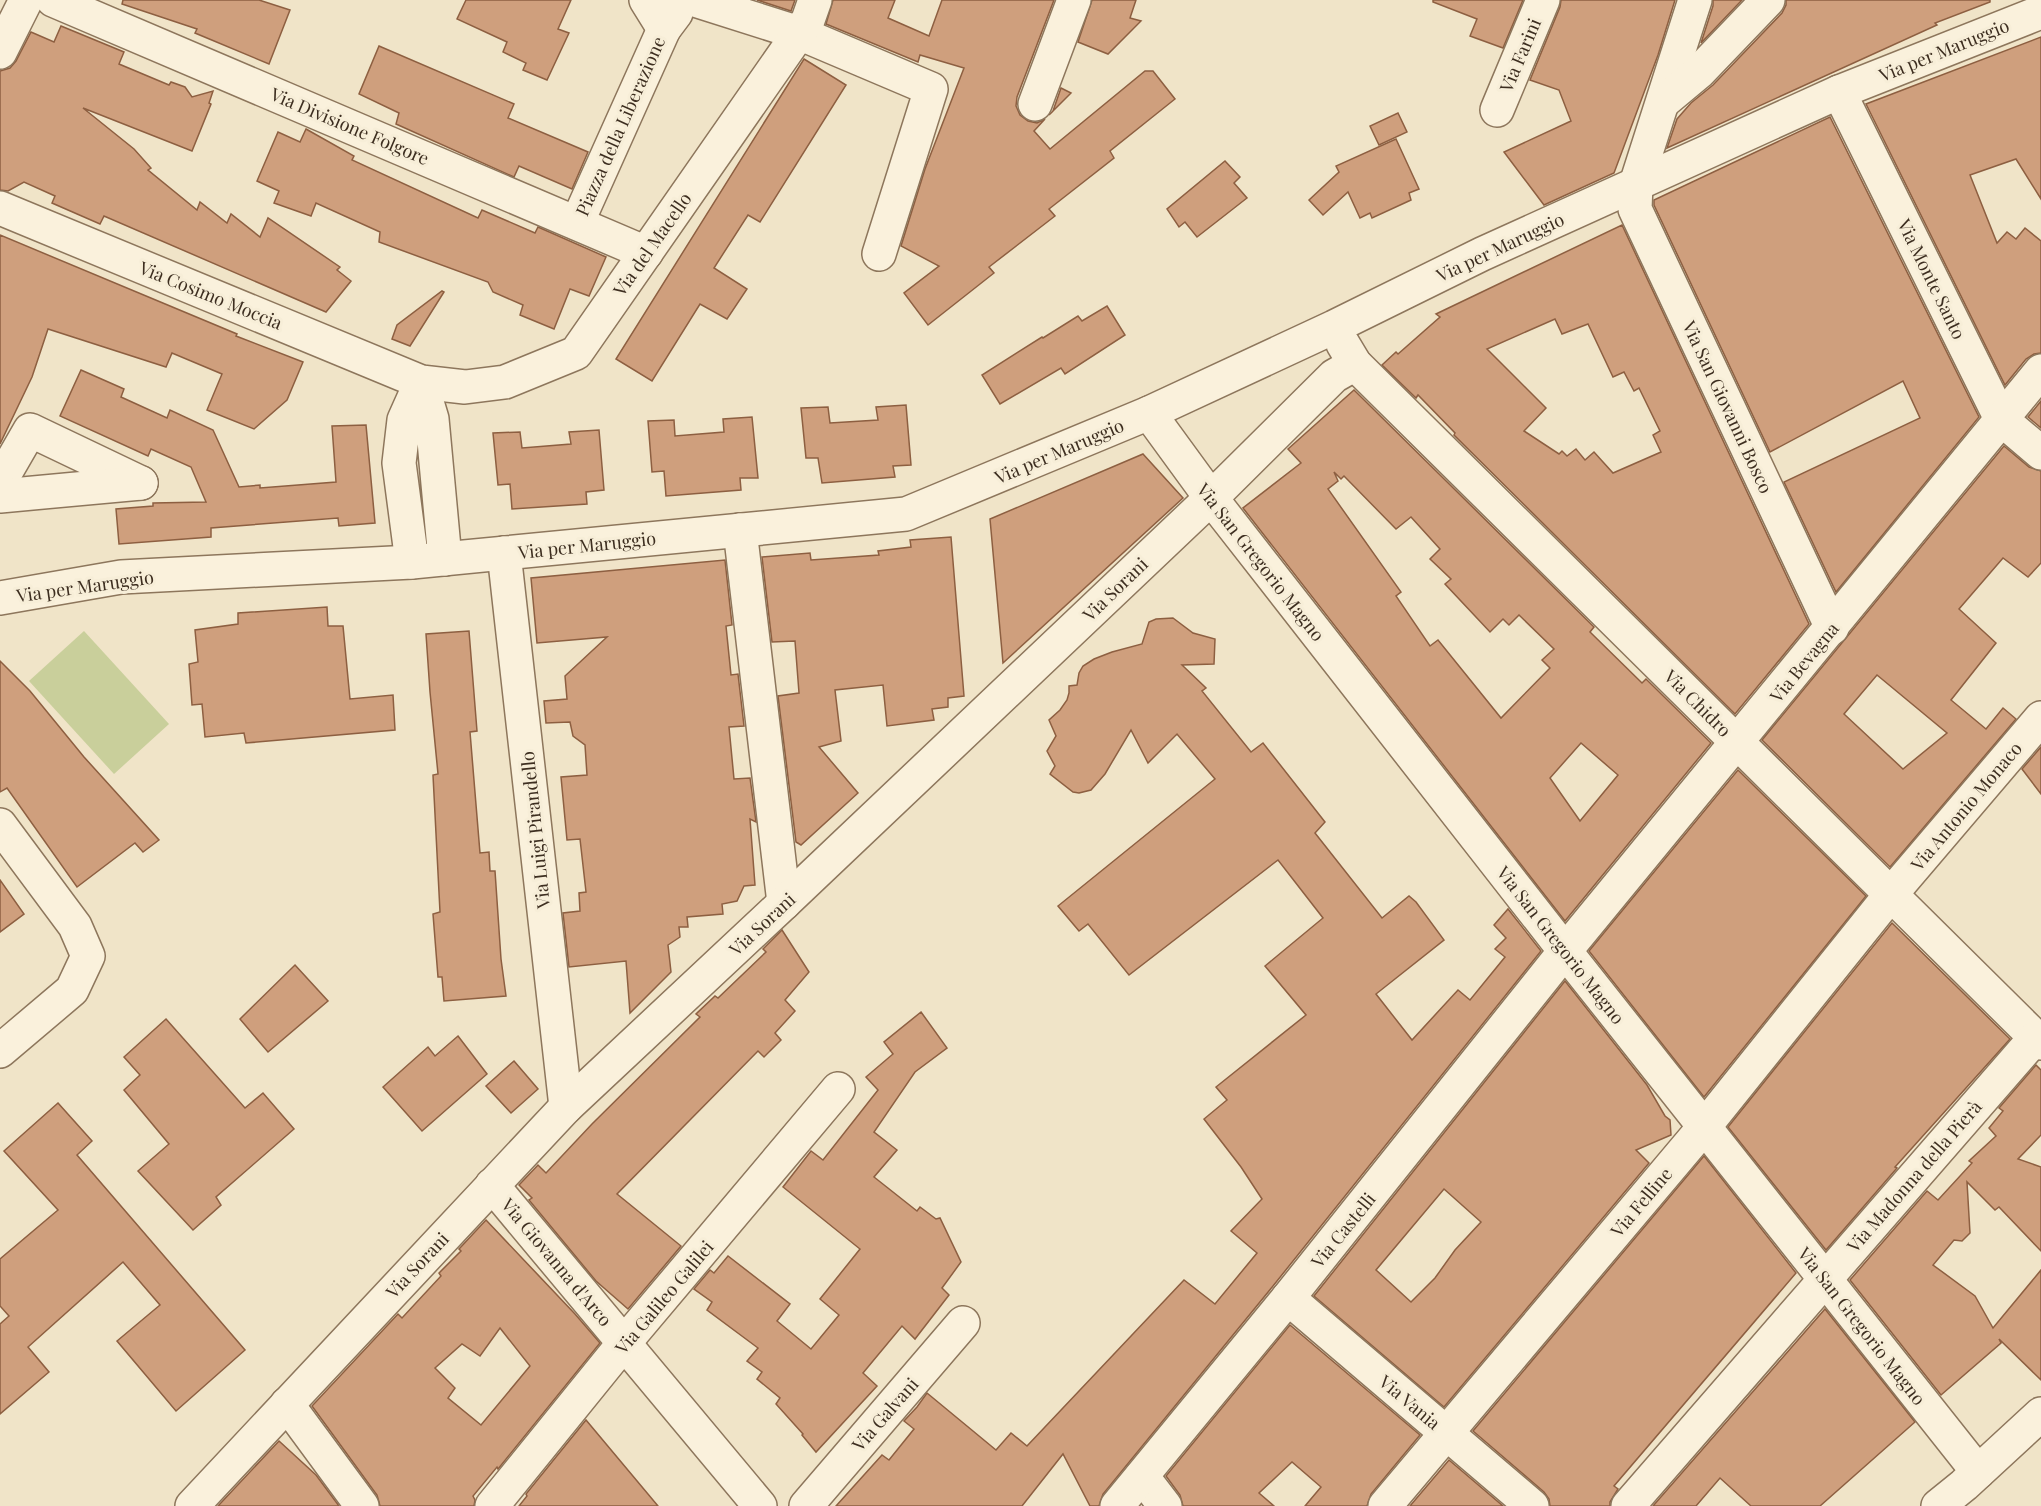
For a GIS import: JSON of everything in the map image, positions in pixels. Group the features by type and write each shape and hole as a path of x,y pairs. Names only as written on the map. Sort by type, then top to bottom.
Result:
{"street":[{"path":"0,51 26,0"},
{"name":"Via Divisione Folgore","path":"53,0 646,253"},
{"path":"646,0 664,29"},
{"name":"Piazza della Liberazione","path":"577,224 664,29 686,0"},
{"path":"695,0 799,33 931,89 879,254"},
{"name":"Via del Macello","path":"421,382 465,387 505,382 576,353 808,20 815,0"},
{"path":"1035,104 1074,0"},
{"name":"Via Farini","path":"1497,110 1543,0"},
{"path":"1636,184 1695,0"},
{"path":"1663,102 1699,72 1768,0"},
{"name":"Via per Maruggio","path":"0,598 122,577 412,562 906,514 1149,413 1334,327 1482,254 1839,92 2041,12"},
{"name":"Via Monte Santo","path":"1839,92 2001,419 2041,453"},
{"name":"Via San Giovanni Bosco","path":"1636,184 1635,209 1832,628"},
{"name":"Via Cosimo Moccia","path":"0,208 421,382"},
{"name":"Via Chidro","path":"1334,327 1355,364 2038,1040"},
{"name":"Via Sorani","path":"192,1506 566,1107 1211,498 1334,376 1355,364"},
{"name":"Via Bevagna","path":"1565,951 1832,628 2041,370"},
{"path":"421,382 432,420 445,559"},
{"path":"412,562 399,464 404,420 421,382"},
{"name":"Via San Gregorio Magno","path":"1149,413 1211,498 1565,951 1978,1472"},
{"path":"0,482 30,430 141,483 0,496"},
{"path":"740,530 784,903"},
{"name":"Via Luigi Pirandello","path":"504,553 566,1107"},
{"name":"Via Antonio Monaco","path":"1891,894 2041,718"},
{"path":"0,1051 72,990 88,956 75,926 1,828"},
{"name":"Via Felline","path":"1385,1506 1705,1126 1891,894"},
{"name":"Via Castelli","path":"1117,1506 1288,1298 1565,951"},
{"name":"Via Madonna della Pierà","path":"1628,1506 1825,1278 2038,1040"},
{"name":"Via Galileo Galilei","path":"492,1506 624,1343 838,1089"},
{"name":"Via Giovanna d'Arco","path":"492,1185 760,1506"},
{"name":"Via Vania","path":"1288,1298 1532,1506"},
{"name":"Via Galvani","path":"806,1506 963,1323"},
{"path":"287,1404 362,1506"},
{"path":"1938,1506 2041,1414"},
{"path":"1142,1476 1165,1506"}],"green space":[{"path":"84,631 169,724 114,774 29,681"}],"building":[{"path":"123,0 259,0 290,10 269,64 195,33 197,29 122,4"},
{"path":"466,0 571,0 558,29 569,33 547,80 523,70 526,63 503,52 507,42 457,19"},
{"path":"757,0 795,0 791,11"},
{"path":"833,0 895,0 888,18 929,36 942,0 1054,0 1017,97 1016,106 1020,115 1028,121 1037,123 1045,119 1034,131 1050,149 1145,71 1153,71 1175,99 1110,151 1114,158 1049,209 1055,216 989,267 994,273 928,325 904,293 939,266 901,246 925,169 964,68 920,55 918,62 826,24"},
{"path":"1092,0 1136,0 1130,18 1141,21 1108,54 1078,42"},
{"path":"1433,0 1523,0 1503,48 1470,36 1477,19 1433,2"},
{"path":"1561,0 1675,0 1658,55 1614,173 1544,205 1504,152 1571,121 1559,90 1530,80"},
{"path":"1713,0 1742,0 1701,43 1713,6"},
{"path":"1786,0 1990,0 1990,2 1935,23 1937,25 1667,148 1677,119 1782,13"},
{"path":"61,26 124,52 119,64 169,85 171,82 185,87 192,97 213,91 209,103 211,104 192,151 83,108 134,149 151,168 148,170 197,210 200,202 227,223 231,214 260,237 268,218 340,267 337,270 351,281 326,312 104,216 100,224 52,203 55,196 24,182 8,191 0,190 0,71 10,68 16,61 31,32 54,42"},
{"path":"2041,37 2041,199 2016,159 1970,175 1997,243 2007,232 2016,239 2025,228 2041,241 2041,353 2026,359 2005,385 1866,104"},
{"path":"379,46 514,104 508,118 588,152 572,189 519,166 514,177 396,124 399,113 359,94"},
{"path":"804,59 846,85 760,222 748,215 714,268 747,289 727,319 700,304 652,381 616,359"},
{"path":"1061,88 1071,93 1053,111"},
{"path":"1398,113 1407,132 1379,145 1370,126"},
{"path":"1830,117 1979,417 1836,592 1784,482 1920,418 1903,381 1770,452 1654,205 1654,200"},
{"path":"306,129 354,156 352,160 478,218 482,210 535,233 538,227 606,257 589,296 570,289 554,329 520,315 523,305 493,292 488,282 379,242 380,232 316,203 311,216 274,203 279,191 257,181 278,132 300,142"},
{"path":"1396,139 1419,189 1409,193 1411,200 1372,218 1370,213 1360,218 1348,192 1323,215 1309,200 1339,172 1336,166"},
{"path":"1225,161 1240,177 1234,183 1247,198 1197,237 1185,222 1179,227 1167,209"},
{"path":"1622,225 1809,624 1735,714 1454,435 1455,433 1418,395 1416,398 1382,365 1440,317 1436,314","holes":["1555,319 1562,334 1588,324 1613,377 1624,372 1634,391 1639,388 1660,431 1653,435 1661,452 1613,473 1594,452 1585,460 1576,449 1567,456 1562,451 1559,454 1524,431 1546,408 1487,349"]},
{"path":"0,235 237,334 236,336 303,362 287,400 254,429 207,410 222,374 172,353 166,367 48,329 32,377 0,444"},
{"path":"442,291 444,292 410,346 392,339 397,325"},
{"path":"1107,306 1125,335 1065,374 1061,368 1000,404 982,375 1078,316 1082,321"},
{"path":"81,370 124,389 121,397 167,418 170,410 213,430 239,487 260,485 260,488 336,482 332,426 366,425 375,523 339,526 338,518 211,528 211,537 119,544 116,509 153,506 153,503 206,502 191,467 151,449 148,456 60,416"},
{"path":"1354,390 1594,627 1590,632 1642,683 1646,679 1711,743 1565,921 1243,508 1301,463 1288,449","holes":["1334,472 1341,479 1344,476 1396,529 1411,517 1440,549 1430,559 1451,579 1445,584 1490,632 1503,619 1509,625 1519,615 1554,649 1542,660 1550,668 1501,718 1438,640 1430,646 1396,596 1401,592 1328,489 1338,481","1581,743 1618,775 1580,821 1550,778"]},
{"path":"2041,401 2041,428 2028,417"},
{"path":"906,405 911,465 893,466 895,477 822,483 818,458 806,458 801,408 828,407 830,423 878,420 876,407"},
{"path":"752,417 758,478 740,478 741,490 666,496 664,471 652,472 648,421 674,420 675,436 724,432 723,419"},
{"path":"599,430 604,490 586,492 587,504 512,509 510,484 498,485 493,433 520,432 522,448 571,444 569,432"},
{"path":"2004,446 2029,467 2041,471 2041,563 2028,577 2003,558 1959,609 1996,643 1951,700 1986,729 2003,708 2016,719 1890,867 1762,740","holes":["1877,675 1947,733 1903,769 1844,714"]},
{"path":"1143,454 1183,498 1003,663 990,519"},
{"path":"951,537 964,696 948,698 948,707 932,709 934,720 887,726 883,685 835,690 841,741 819,747 858,793 801,845 796,842 778,696 799,693 795,641 772,642 762,557 810,553 811,560 879,555 878,551 911,547 910,540"},
{"path":"725,560 732,625 726,626 731,675 738,674 744,726 729,727 734,779 750,778 756,822 750,819 755,885 744,886 737,901 722,904 723,914 687,917 688,927 679,927 680,937 668,945 671,972 630,1013 626,961 569,967 563,913 580,911 579,893 586,892 580,839 567,840 561,777 587,775 585,745 573,736 570,722 546,723 544,701 567,699 565,676 607,637 537,643 531,578"},
{"path":"327,607 328,626 343,626 350,699 393,695 395,730 246,743 244,733 205,737 202,704 192,705 189,664 198,662 195,630 238,624 238,613"},
{"path":"1173,618 1193,633 1215,639 1214,664 1182,665 1206,688 1202,691 1251,752 1263,743 1325,822 1315,833 1382,918 1409,896 1444,940 1376,994 1412,1040 1458,990 1470,1000 1505,957 1495,949 1506,938 1494,925 1508,909 1541,951 1103,1494 1099,1506 1090,1506 1063,1454 1022,1506 836,1506 882,1455 889,1460 914,1429 904,1421 927,1393 996,1450 1011,1433 1027,1446 1184,1280 1215,1304 1257,1253 1231,1231 1262,1199 1204,1119 1227,1100 1216,1087 1306,1015 1265,966 1323,918 1278,860 1129,975 1088,924 1079,931 1058,906 1215,779 1177,734 1148,763 1131,730 1105,774 1091,790 1073,792 1050,774 1055,766 1047,751 1056,736 1049,720 1067,700 1069,686 1077,685 1083,666 1112,652 1142,644 1149,622 1156,619"},
{"path":"469,631 477,731 470,732 480,853 489,852 490,871 495,871 506,996 444,1001 442,977 438,977 433,914 440,912 433,775 438,774 426,634"},
{"path":"0,661 30,691 84,757 159,840 143,852 135,843 77,887 7,788 0,792"},
{"path":"2041,747 2041,794 2022,769"},
{"path":"1738,770 1866,896 1704,1097 1589,951"},
{"path":"0,880 24,914 0,932"},
{"path":"1892,923 2010,1039 1895,1167 1897,1168 1826,1250 1728,1127"},
{"path":"782,930 809,972 785,1000 795,1011 775,1033 781,1040 764,1057 758,1051 617,1194 681,1246 628,1309 596,1281 529,1200 532,1198 519,1185 538,1165 546,1173 700,1017 696,1014 715,996 718,998 766,952 763,949"},
{"path":"295,965 328,1001 268,1052 240,1019"},
{"path":"1565,981 1647,1085 1665,1116 1670,1120 1671,1135 1636,1150 1649,1163 1444,1407 1314,1296","holes":["1444,1189 1481,1222 1455,1250 1435,1278 1411,1302 1376,1270"]},
{"path":"921,1012 947,1048 915,1072 874,1132 897,1150 874,1177 917,1211 920,1207 936,1219 940,1218 961,1262 942,1288 949,1295 915,1339 902,1326 863,1373 877,1386 816,1452 776,1404 780,1398 757,1379 762,1372 747,1361 758,1348 707,1310 712,1302 694,1289 710,1270 714,1273 728,1256 790,1304 777,1321 811,1349 839,1315 820,1299 860,1249 783,1187 811,1151 823,1160 878,1090 866,1077 893,1054 884,1042"},
{"path":"166,1019 245,1108 263,1093 294,1129 216,1197 221,1205 193,1230 138,1171 169,1144 124,1090 140,1075 124,1057"},
{"path":"458,1036 487,1074 422,1131 383,1087 428,1047 435,1056"},
{"path":"514,1061 538,1089 511,1113 486,1086"},
{"path":"2036,1065 2041,1070 2041,1135 2018,1159 2041,1167 2041,1251 1999,1207 1995,1210 1967,1182 1970,1233 1962,1241 1954,1240 1933,1265 1975,1296 1993,1328 2041,1270 2041,1380 1999,1339 2001,1343 1941,1395 1850,1280 1927,1191 1938,1200 1972,1163 1969,1161 1996,1136 1989,1128 2003,1111 1999,1108"},
{"path":"58,1103 92,1141 77,1155 245,1350 176,1411 117,1341 160,1305 123,1262 28,1347 49,1372 0,1414 0,1324 9,1316 0,1306 0,1259 58,1210 4,1151"},
{"path":"1704,1156 1796,1273 1614,1486 1618,1489 1610,1506 1550,1506 1549,1499 1544,1492 1473,1431"},
{"path":"486,1220 600,1343 498,1469 497,1467 473,1496 474,1506 380,1506 377,1495 312,1406 398,1314 402,1318 441,1276 439,1273 461,1251 459,1249","holes":["500,1328 530,1366 481,1425 448,1398 455,1388 435,1368 462,1344 480,1356"]},
{"path":"1825,1309 1915,1422 1820,1506 1751,1506 1720,1478 1696,1506 1653,1506"},
{"path":"1290,1325 1420,1435 1371,1494 1367,1506 1305,1506 1321,1487 1292,1462 1259,1493 1274,1506 1183,1506 1180,1495 1166,1476"},
{"path":"586,1420 658,1506 519,1506 527,1496 526,1494"},
{"path":"279,1441 316,1475 339,1506 218,1506"},
{"path":"1449,1460 1503,1506 1410,1506"}]}
